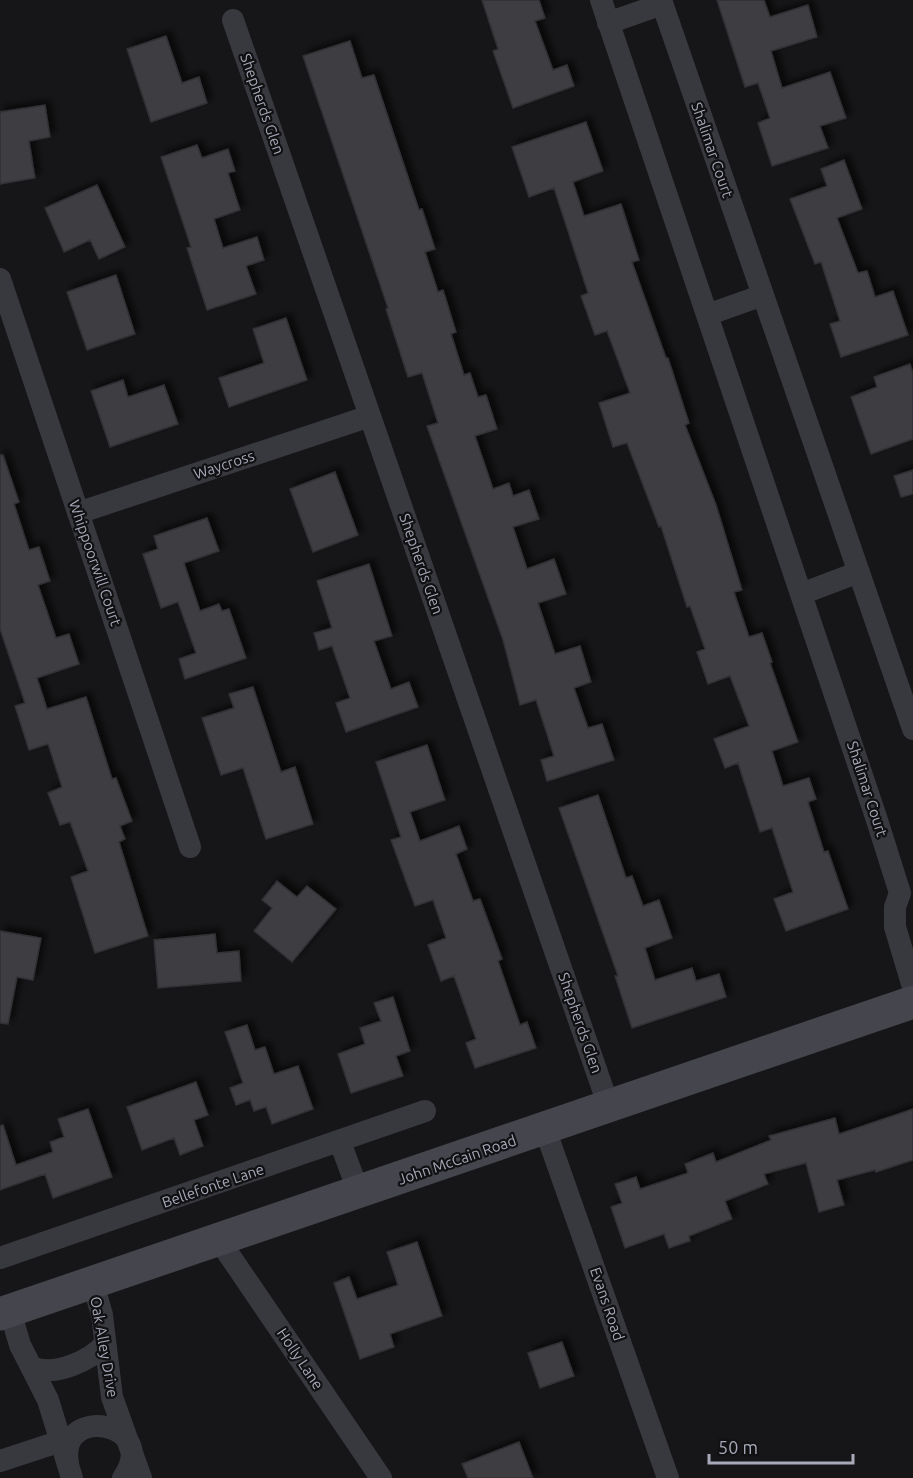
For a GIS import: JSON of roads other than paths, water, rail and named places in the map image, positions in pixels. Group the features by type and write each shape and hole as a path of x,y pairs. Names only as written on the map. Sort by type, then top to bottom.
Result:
{"main road":[{"name":"John McCain Road","path":"5,1312 913,1002"}],"street":[{"name":"Shalimar Court","path":"601,0 900,892 895,907 895,927 913,987"},
{"name":"Shalimar Court","path":"608,23 661,2 913,729"},
{"name":"Shepherds Glen","path":"233,20 609,1107"},
{"name":"Whippoorwill Court","path":"0,279 190,847"},
{"path":"707,315 763,296"},
{"name":"Waycross","path":"78,513 370,416"},
{"path":"801,594 859,572"},
{"name":"Bellefonte Lane","path":"0,1258 340,1143 425,1111"},
{"name":"Evans Road","path":"545,1129 668,1478"},
{"path":"340,1143 359,1193"},
{"name":"Holly Lane","path":"219,1240 381,1478"},
{"name":"Oak Alley Drive","path":"93,1283 102,1315 112,1397 141,1478"},
{"path":"5,1312 48,1400 72,1475"},
{"path":"32,1367 55,1369 85,1359 105,1344"},
{"path":"72,1475 68,1447 73,1438 90,1426 111,1427 127,1440 131,1450 131,1461 123,1478"},
{"path":"0,1461 61,1441"}]}
